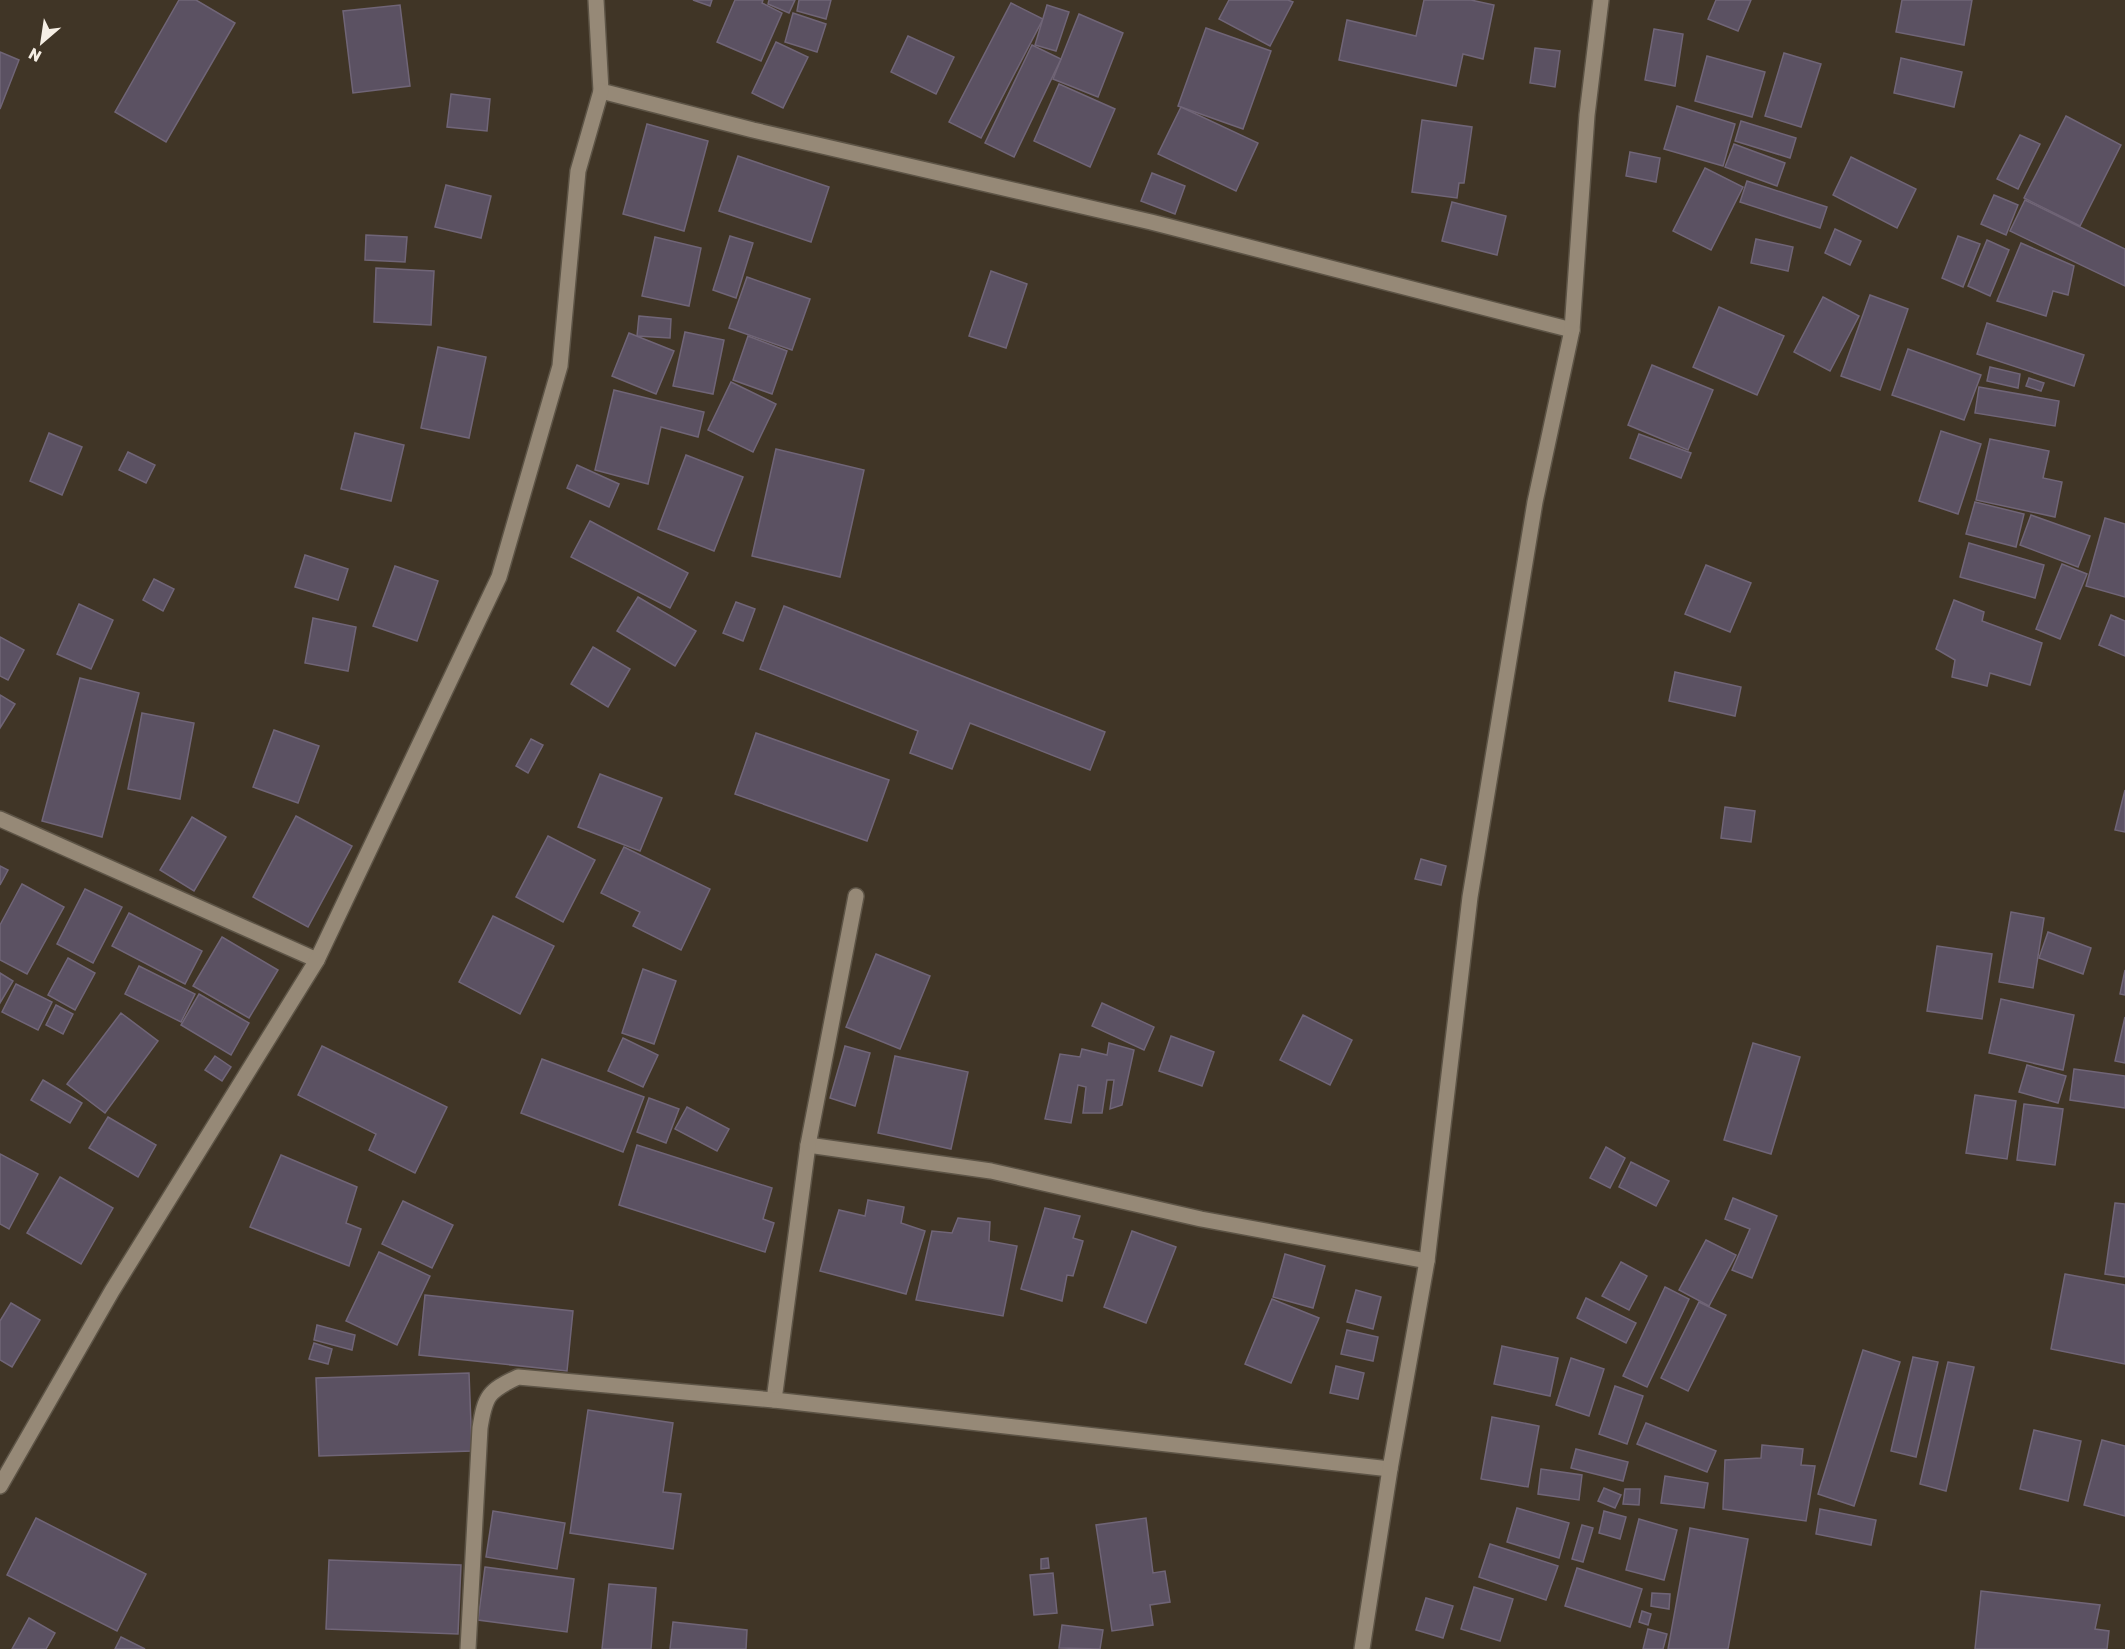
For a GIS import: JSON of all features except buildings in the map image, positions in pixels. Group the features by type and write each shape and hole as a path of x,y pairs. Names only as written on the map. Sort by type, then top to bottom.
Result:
{"street":[{"path":"0,1486 112,1291 317,960 499,576 560,366 578,171 601,91 596,0"},
{"path":"1362,1649 1390,1469 1427,1261 1470,897 1535,502 1572,330 1587,115 1601,0"},
{"path":"601,91 753,130 1151,222 1572,330"},
{"path":"0,819 317,960"},
{"path":"774,1400 808,1145 856,896"},
{"path":"808,1145 991,1171 1201,1219 1427,1261"},
{"path":"468,1649 480,1428 484,1404 498,1386 518,1377 774,1400 1390,1469"}]}
